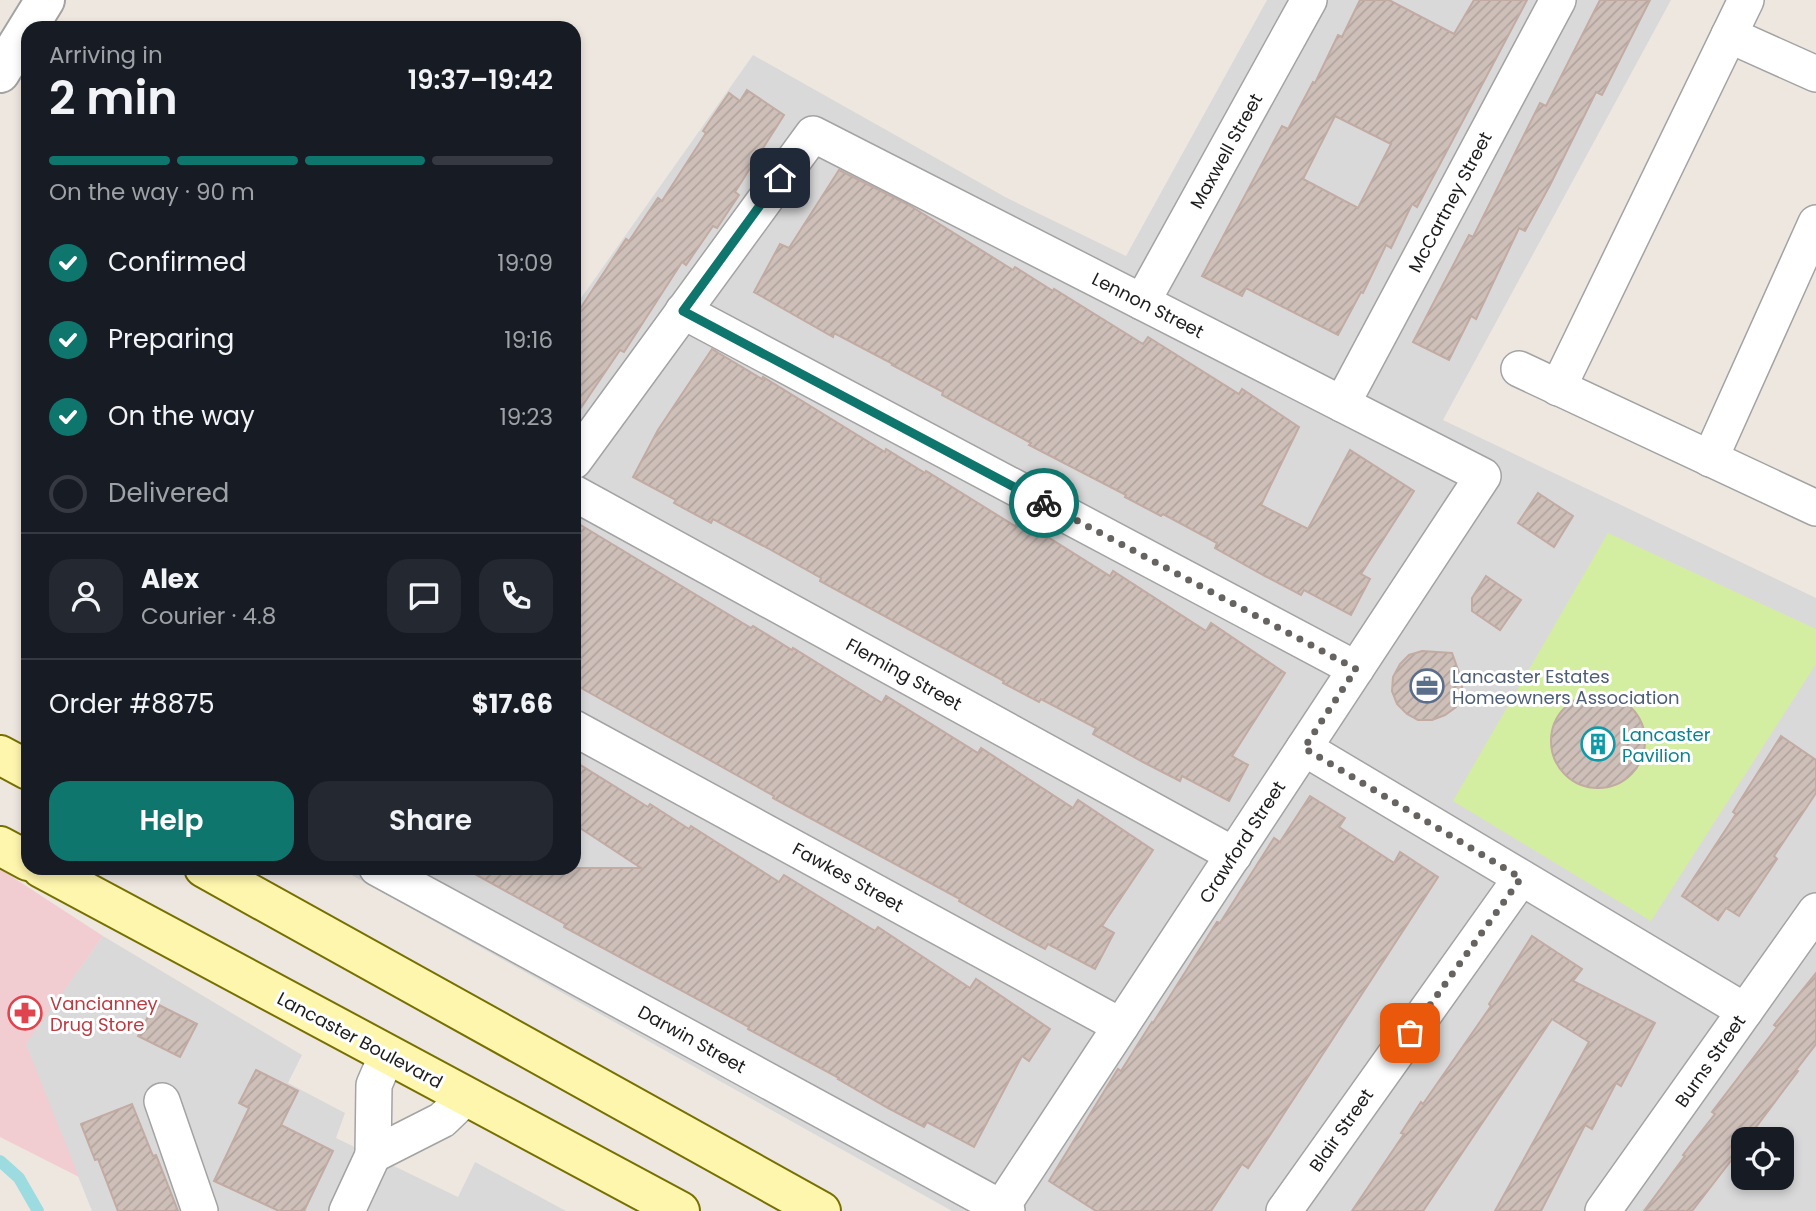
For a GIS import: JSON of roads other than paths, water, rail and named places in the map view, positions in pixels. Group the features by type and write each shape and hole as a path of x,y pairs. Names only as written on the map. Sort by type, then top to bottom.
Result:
{"main road":[{"path":"0,755 21,766"},
{"path":"0,846 21,857"},
{"name":"Lancaster Boulevard","path":"54,875 680,1211"},
{"path":"217,875 821,1211"}],"street":[{"path":"32,21 45,0"},
{"name":"Maxwell Street","path":"1142,302 1309,0"},
{"name":"McCartney Street","path":"1342,404 1558,0"},
{"path":"1558,388 1746,0"},
{"path":"1729,35 1816,74"},
{"path":"0,73 21,39"},
{"name":"Lennon Street","path":"683,311 813,134 1483,476"},
{"path":"1710,459 1816,223"},
{"path":"581,451 683,311 1356,669"},
{"path":"1519,369 1816,508"},
{"name":"Crawford Street","path":"1004,1209 1121,1026 1483,476"},
{"name":"Fleming Street","path":"581,497 1234,855"},
{"name":"Fawkes Street","path":"581,732 1121,1026"},
{"path":"1304,748 1745,1011"},
{"name":"Darwin Street","path":"390,875 1004,1209"},
{"name":"Blair Street","path":"1284,1211 1521,878"},
{"name":"Burns Street","path":"1603,1211 1816,911"},
{"path":"347,1211 373,1156 374,1085 387,1055"},
{"path":"373,1156 442,1120 466,1097"},
{"path":"162,1101 200,1211"}],"waterway":[{"path":"0,1161 19,1178 38,1211"}],"place":[{"name":"Lancaster Estates Homeowners Association","path":"1427,686"},
{"name":"Lancaster Pavilion","path":"1598,744"},
{"name":"Vancianney Drug Store","path":"25,1013"}]}
